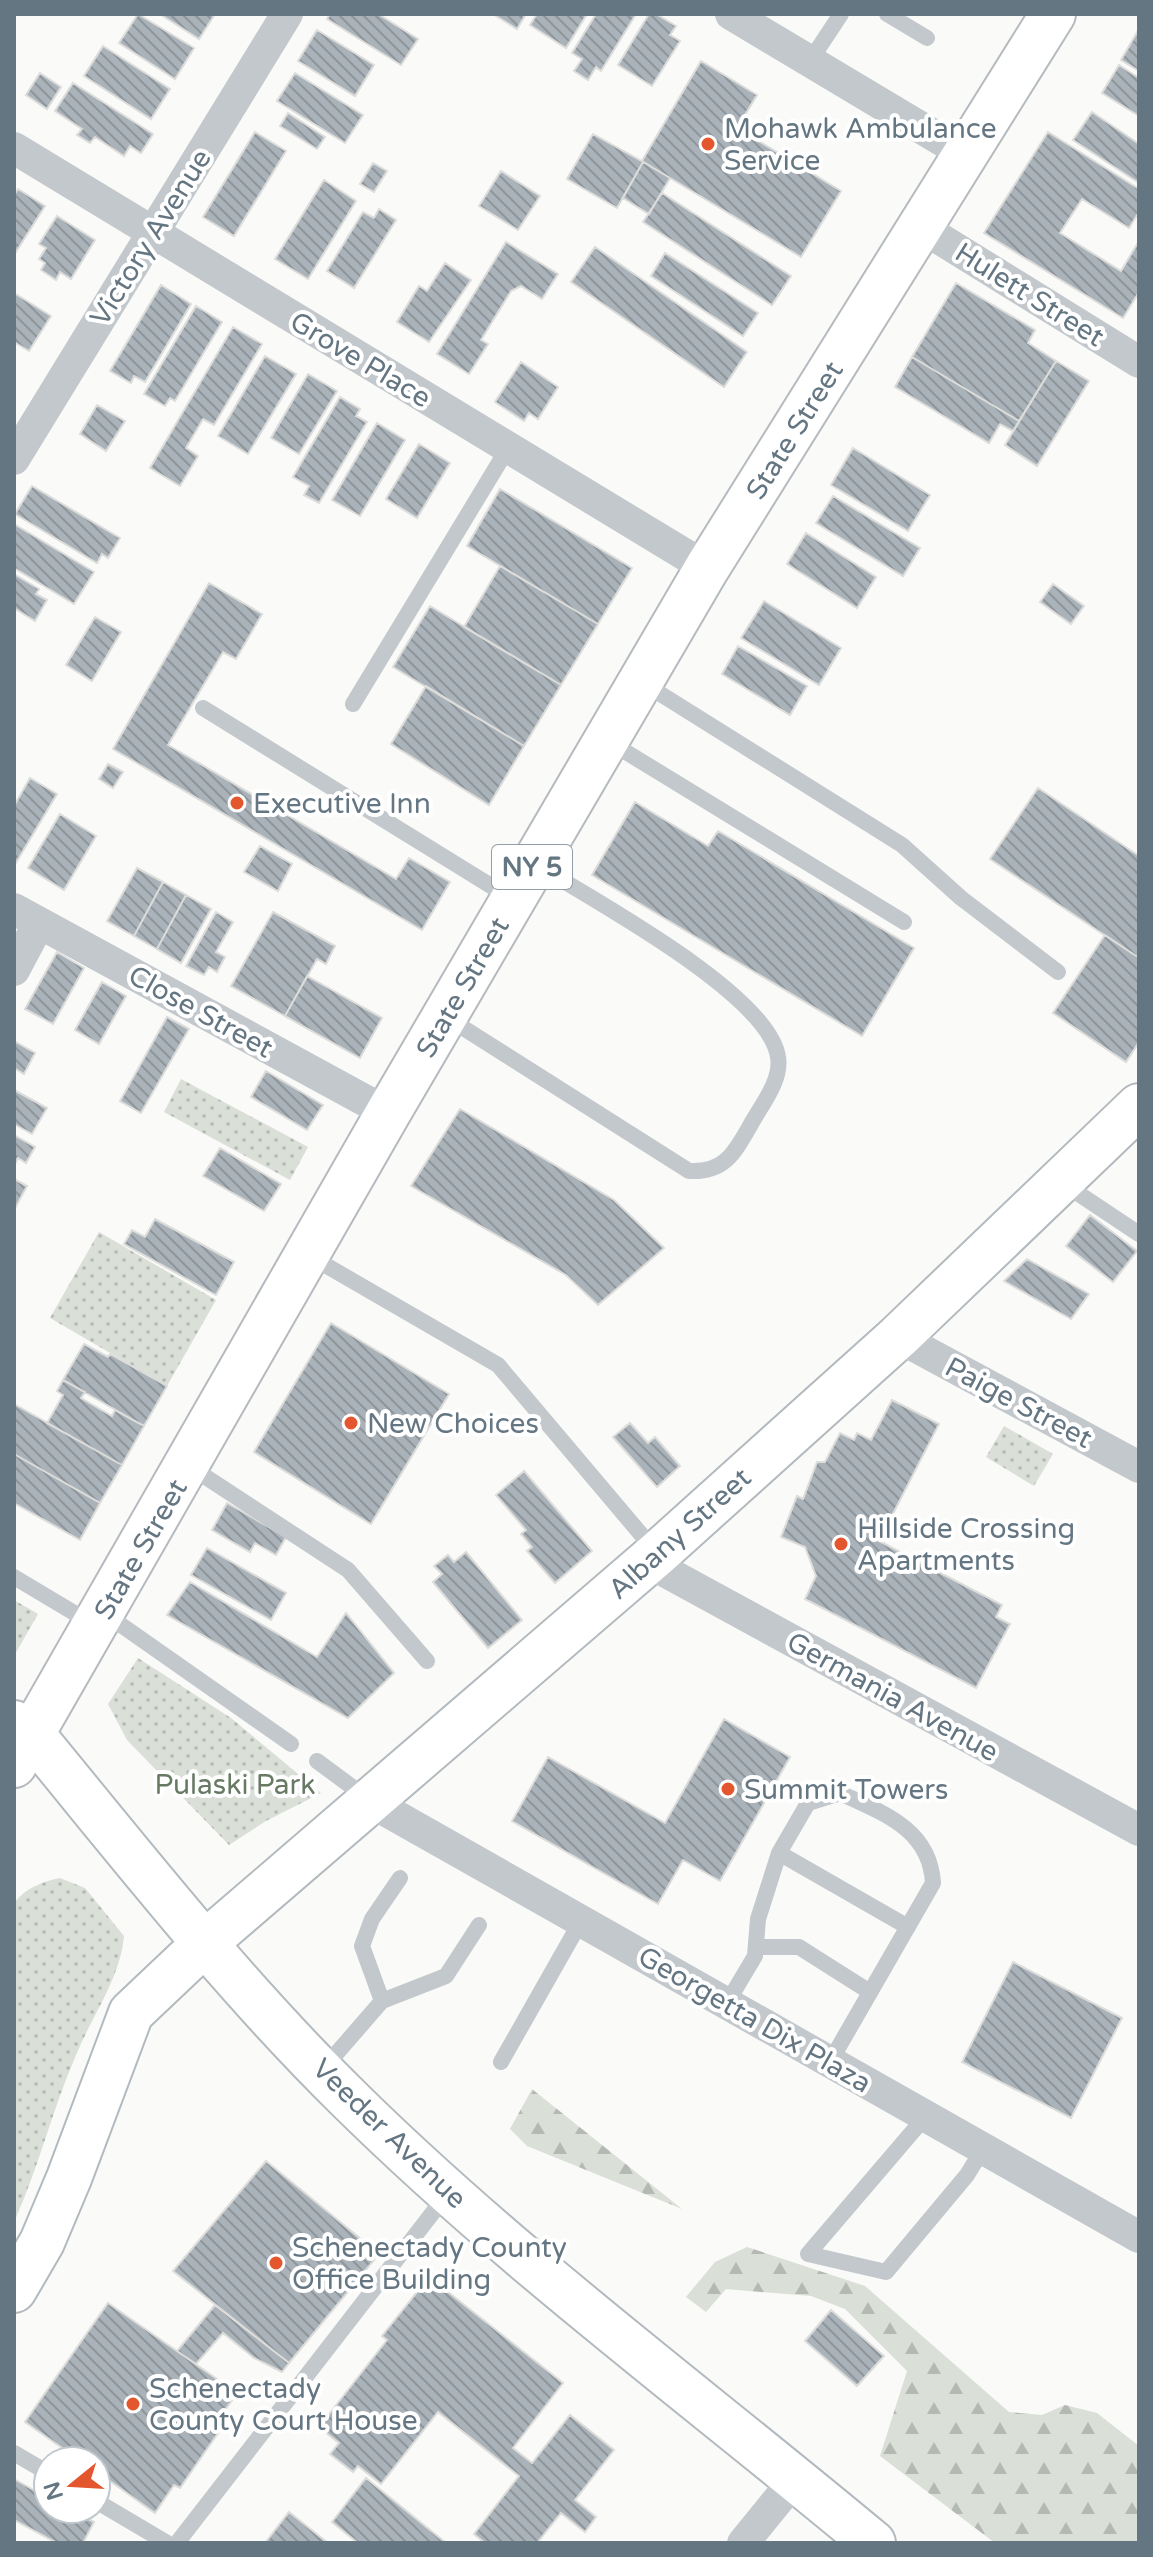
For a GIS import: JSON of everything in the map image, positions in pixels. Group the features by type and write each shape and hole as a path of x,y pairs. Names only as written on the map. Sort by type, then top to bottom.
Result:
{"street":[{"name":"Victory Avenue","path":"14,459 287,14"},
{"path":"731,14 965,154"},
{"name":"State Street","path":"20,1740 100,1619 388,1113 707,568 921,227 1046,16"},
{"name":"Grove Place","path":"14,148 707,568"},
{"name":"Hulett Street","path":"921,227 1139,362"},
{"path":"14,970 26,916"},
{"name":"Close Street","path":"26,916 388,1113"},
{"name":"Albany Street","path":"205,1943 653,1557 898,1337 1139,1106"},
{"name":"Paige Street","path":"898,1337 1139,1467"},
{"name":"Germania Avenue","path":"653,1557 1139,1830"},
{"name":"Veeder Avenue","path":"20,1740 322,2070 449,2191 494,2232 873,2543"},
{"name":"Georgetta Dix Plaza","path":"371,1802 1139,2237"},
{"path":"14,2290 53,2217 131,2013 205,1943"},
{"path":"743,2543 796,2478"}],"lane":[{"path":"810,61 841,14"},
{"path":"887,14 927,38"},
{"path":"353,704 508,448"},
{"path":"641,682 902,845 961,898 1058,972"},
{"path":"203,708 524,881 712,975 748,1009 770,1039 778,1055 777,1077 726,1164 706,1172 689,1171 445,1016"},
{"path":"607,740 904,922"},
{"path":"1060,1181 1139,1234"},
{"path":"308,1255 498,1365 653,1557"},
{"path":"187,1465 348,1570 427,1661"},
{"path":"14,1577 100,1619 291,1744"},
{"path":"317,1761 371,1802"},
{"path":"727,2003 755,1956 758,1919 779,1853 808,1803 840,1793 899,1820 931,1859 933,1883 830,2062"},
{"path":"779,1853 908,1927"},
{"path":"382,2001 362,1946 372,1919 400,1878"},
{"path":"501,2062 581,1921"},
{"path":"322,2070 382,2001 446,1976 479,1925"},
{"path":"756,1947 799,1947 870,1992"},
{"path":"926,2116 808,2254 886,2272 967,2175 983,2149"},
{"path":"177,2543 449,2191"},
{"path":"14,2453 32,2464"},
{"path":"112,2510 167,2543"}],"green space":[{"path":"181,1079 308,1147 290,1180 164,1112"},
{"path":"99,1232 216,1300 167,1386 50,1318"},
{"path":"1004,1426 1053,1454 1034,1486 986,1457"},
{"path":"14,1600 38,1614 14,1656"},
{"name":"Pulaski Park","path":"138,1658 231,1718 321,1793 266,1821 229,1845 127,1740 108,1704"},
{"path":"60,1878 85,1888 124,1936 117,1967 67,2076 14,2222 14,1903 34,1886"},
{"path":"532,2089 682,2209 527,2146 510,2129"},
{"path":"747,2247 865,2286 1009,2412 1042,2415 1065,2405 1097,2413 1139,2446 1139,2543 995,2543 880,2456 907,2371 845,2309 811,2296 726,2289 706,2312 686,2297 715,2262"}],"building":[{"path":"138,14 194,48 175,79 119,43"},
{"path":"160,14 215,14 199,39"},
{"path":"330,14 378,14 418,39 401,65 327,19"},
{"path":"493,14 526,14 517,29"},
{"path":"537,14 587,14 566,48 530,25"},
{"path":"596,14 636,14 601,71 596,67 588,80 574,71 582,59 572,53"},
{"path":"649,14 656,14 676,26 670,35 680,41 652,86 618,65"},
{"path":"1139,29 1139,71 1121,60"},
{"path":"317,30 374,65 355,96 298,61"},
{"path":"103,46 170,89 151,119 84,76"},
{"name":"Mohawk Ambulance Service","path":"701,61 757,95 737,128 841,191 801,257 642,161"},
{"path":"1119,65 1139,78 1139,116 1102,93"},
{"path":"40,73 61,87 47,109 26,95"},
{"path":"295,73 363,115 345,143 277,101"},
{"path":"73,83 153,134 141,153 130,146 124,156 95,137 90,143 77,135 82,129 55,111"},
{"path":"1092,112 1139,144 1139,183 1073,140"},
{"path":"288,113 325,137 317,149 280,126"},
{"path":"255,132 286,151 234,236 203,217"},
{"path":"1048,132 1139,189 1139,212 1129,228 1082,199 1060,233 1121,271 1139,241 1139,292 1123,318 984,233"},
{"path":"593,134 643,162 617,208 567,179"},
{"path":"643,162 670,178 649,214 623,198"},
{"path":"373,163 387,171 374,192 360,184"},
{"path":"501,171 540,196 518,230 479,206"},
{"path":"324,180 356,201 308,279 275,259"},
{"path":"18,189 45,206 14,255 14,195"},
{"path":"662,193 791,276 772,305 643,222"},
{"path":"379,209 396,220 354,288 327,271 363,212 374,218"},
{"path":"57,216 95,240 71,279 60,272 56,280 41,270 45,263 39,259 46,248 39,244"},
{"path":"506,242 558,274 542,299 521,286 511,291 481,340 488,344 469,374 437,354"},
{"path":"595,247 747,352 724,387 571,282"},
{"path":"665,253 758,313 743,336 651,276"},
{"path":"445,263 471,280 429,342 397,322 419,286 427,291"},
{"path":"956,283 1035,330 1028,343 1056,361 1019,421 912,357"},
{"path":"161,285 191,304 145,382 134,376 131,383 110,371"},
{"path":"14,293 51,316 29,351 14,342"},
{"path":"196,306 222,322 175,401 170,398 165,406 144,394"},
{"path":"233,327 262,344 214,425 203,419 186,448 198,456 180,486 150,468"},
{"path":"265,356 296,374 248,454 218,436"},
{"path":"912,357 1019,421 1013,431 1000,424 989,443 895,387"},
{"path":"1056,361 1089,381 1037,466 1005,445"},
{"path":"521,362 558,387 538,419 529,413 524,421 495,402"},
{"path":"308,374 337,391 299,454 271,438"},
{"path":"340,397 360,409 356,416 367,422 319,503 304,495 309,486 293,477"},
{"path":"97,405 125,421 106,451 80,434"},
{"path":"377,423 405,440 360,516 332,500"},
{"path":"419,444 450,463 417,518 386,499"},
{"path":"853,448 930,495 908,531 831,485"},
{"path":"32,486 120,538 108,558 102,554 97,563 15,514"},
{"path":"500,489 632,568 598,624 467,546"},
{"path":"833,496 920,548 903,576 816,523"},
{"path":"14,524 94,572 74,604 14,568"},
{"path":"806,533 876,577 857,608 787,564"},
{"path":"500,566 598,624 561,685 464,627"},
{"path":"14,574 39,589 36,594 47,600 35,621 14,608"},
{"name":"Executive Inn","path":"209,583 262,614 236,659 223,652 168,745 396,879 409,858 450,882 422,930 113,749"},
{"path":"1053,584 1084,606 1071,624 1040,602"},
{"path":"764,601 841,648 819,685 741,638"},
{"path":"430,606 561,685 524,746 393,667"},
{"path":"95,617 121,632 92,681 66,665"},
{"path":"738,646 807,686 790,715 722,674"},
{"path":"426,686 524,746 489,805 391,744"},
{"path":"108,764 123,772 113,788 99,779"},
{"path":"30,778 57,794 14,866 14,806"},
{"path":"1038,788 1139,856 1139,958 990,859"},
{"path":"635,802 708,846 718,831 914,948 862,1036 592,875"},
{"path":"60,814 96,836 64,890 28,868"},
{"path":"260,846 292,864 278,891 244,872"},
{"path":"137,868 163,882 134,936 107,921"},
{"path":"163,882 186,895 157,949 134,936"},
{"path":"186,895 211,909 181,963 157,949"},
{"path":"216,912 233,922 216,952 225,957 217,972 209,967 204,975 186,966"},
{"path":"273,912 335,946 326,964 317,959 285,1016 231,986"},
{"path":"1105,935 1139,958 1139,1042 1126,1062 1053,1013"},
{"path":"57,952 84,968 53,1024 25,1009"},
{"path":"307,976 382,1018 360,1058 285,1016"},
{"path":"102,982 126,996 99,1044 75,1030"},
{"path":"167,1017 189,1029 141,1113 120,1101"},
{"path":"14,1041 35,1053 24,1074 14,1068"},
{"path":"266,1071 323,1105 307,1130 251,1097"},
{"path":"14,1090 47,1108 32,1134 14,1124"},
{"path":"460,1109 614,1200 664,1248 598,1305 566,1275 411,1186"},
{"path":"14,1135 35,1147 26,1163 18,1158 14,1166"},
{"path":"220,1148 281,1184 264,1211 203,1176"},
{"path":"14,1179 27,1186 14,1210"},
{"path":"1090,1215 1137,1251 1113,1282 1066,1246"},
{"path":"155,1219 234,1262 216,1295 124,1244 132,1230 145,1237"},
{"path":"1027,1259 1089,1294 1071,1319 1004,1281"},
{"name":"New Choices","path":"331,1323 449,1394 371,1524 254,1452"},
{"path":"84,1344 108,1357 110,1354 167,1386 144,1426 63,1380"},
{"path":"63,1380 85,1392 81,1398 112,1416 115,1410 144,1426 122,1465 47,1423 63,1395 57,1391"},
{"name":"Hillside Crossing Apartments","path":"892,1400 939,1424 879,1541 1002,1605 996,1617 1010,1624 976,1688 805,1599 816,1576 805,1547 781,1537 797,1496 803,1499 817,1462 825,1462 840,1433 854,1440 857,1433 871,1440"},
{"path":"14,1404 122,1465 100,1503 14,1454"},
{"path":"630,1423 648,1443 655,1437 680,1466 657,1487 613,1437"},
{"path":"14,1454 100,1503 80,1540 14,1503"},
{"path":"524,1471 592,1551 555,1583 527,1551 532,1547 521,1534 526,1530 496,1495"},
{"path":"227,1503 286,1537 276,1555 255,1543 250,1552 212,1530"},
{"path":"207,1548 286,1593 271,1620 191,1575"},
{"path":"466,1552 522,1620 488,1648 433,1582 442,1574 434,1566 448,1555 454,1562"},
{"path":"190,1582 317,1657 346,1613 394,1673 348,1718 167,1615"},
{"name":"Summit Towers","path":"724,1719 790,1757 720,1881 683,1860 658,1904 512,1821 548,1757 665,1823"},
{"path":"1013,1962 1122,2018 1071,2118 962,2062"},
{"name":"Schenectady County Office Building","path":"266,2161 379,2254 289,2363 173,2271"},
{"path":"429,2277 563,2383 513,2448 532,2463 570,2415 614,2450 575,2500 596,2517 585,2532 561,2513 537,2543 485,2543 474,2534 519,2476 438,2412 381,2484 358,2466 353,2472 330,2454 339,2443 319,2427 387,2340 382,2336"},
{"name":"Schenectady County Court House","path":"108,2303 237,2393 221,2416 227,2420 180,2488 174,2485 155,2513 112,2482 112,2445 58,2445 25,2422"},
{"path":"215,2305 289,2363 282,2372 254,2358 223,2333 196,2364 177,2351"},
{"path":"831,2310 884,2356 857,2386 805,2341"},
{"path":"366,2478 446,2543 358,2543 332,2522"},
{"path":"14,2479 32,2489 32,2525 92,2525 83,2543 57,2543 14,2520"},
{"path":"289,2512 328,2543 265,2543"}],"place":[{"name":"Mohawk Ambulance Service","path":"708,144"},
{"name":"Executive Inn","path":"237,803"},
{"name":"New Choices","path":"351,1423"},
{"name":"Hillside Crossing Apartments","path":"841,1544"},
{"name":"Summit Towers","path":"728,1789"},
{"name":"Schenectady County Office Building","path":"276,2263"},
{"name":"Schenectady County Court House","path":"133,2404"}]}
